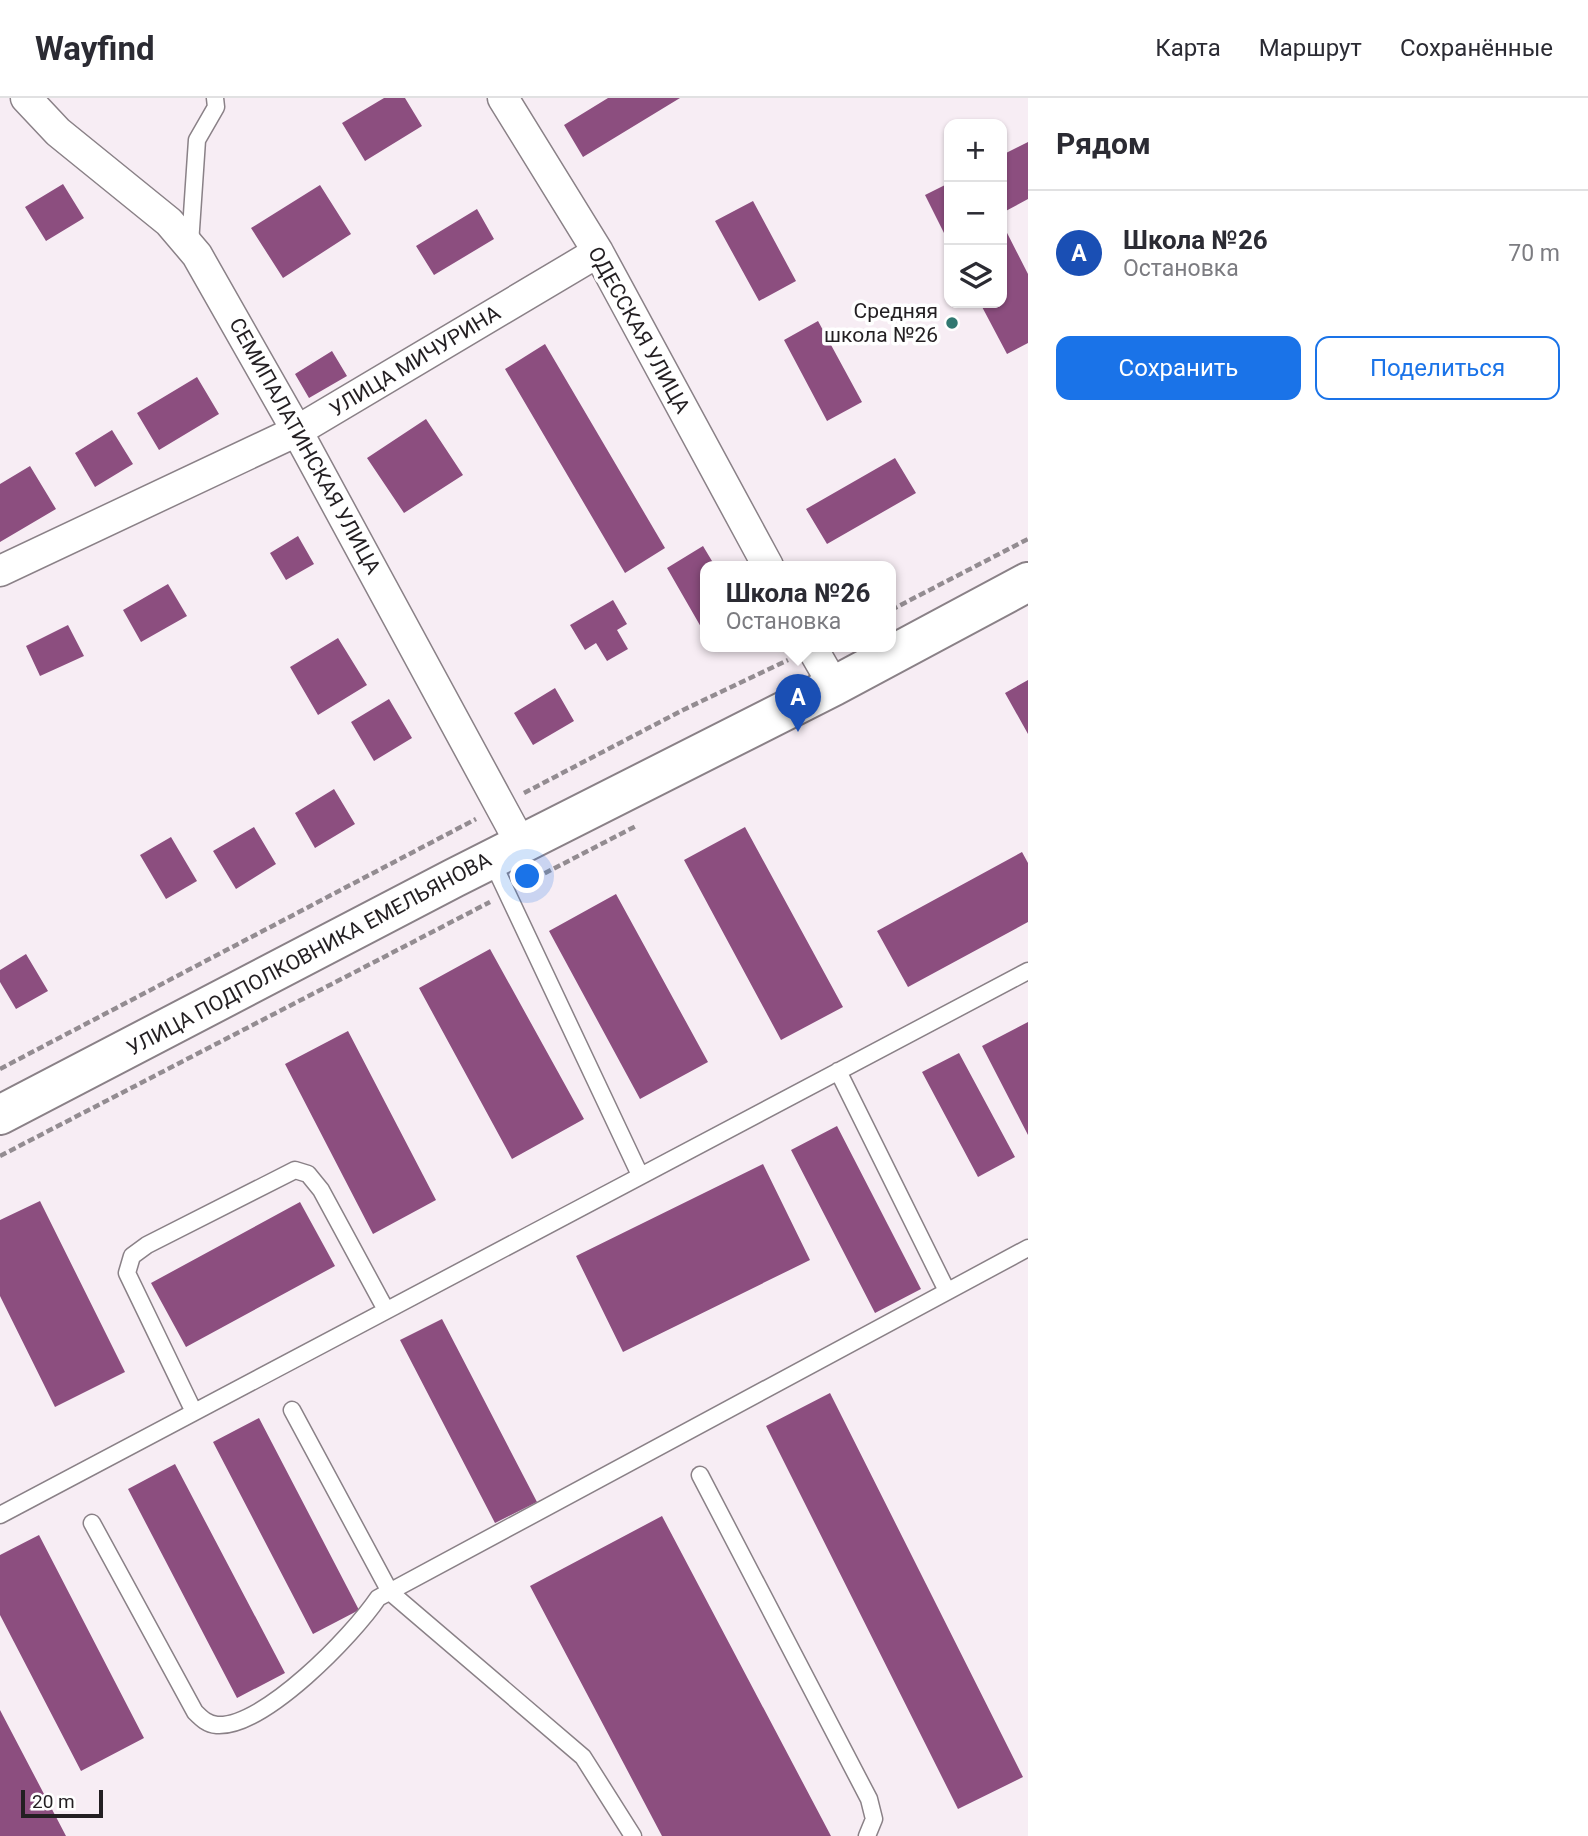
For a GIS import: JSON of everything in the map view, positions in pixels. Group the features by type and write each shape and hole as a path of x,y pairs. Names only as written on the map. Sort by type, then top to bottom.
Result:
{"main road":[{"name":"УЛИЦА ПОДПОЛКОВНИКА ЕМЕЛЬЯНОВА","path":"0,1115 506,851 834,686 1028,582"}],"street":[{"name":"СЕМИПАЛАТИНСКАЯ УЛИЦА","path":"26,98 58,132 169,222 190,246 297,431 502,805 506,851"},
{"name":"ОДЕССКАЯ УЛИЦА","path":"503,98 598,253 765,561"},
{"name":"УЛИЦА МИЧУРИНА","path":"0,571 297,431 598,253"},
{"path":"815,652 834,686"}],"lane":[{"path":"190,246 197,140 216,107 215,98"},
{"path":"506,851 640,1175"},
{"path":"0,1515 1028,971"},
{"path":"838,1071 946,1289"},
{"path":"194,1412 127,1273 132,1256 147,1245 295,1170 308,1174 321,1190 386,1310"},
{"path":"92,1523 195,1712 205,1722 219,1725 273,1703 304,1679 365,1617 378,1598 946,1289 1028,1248"},
{"path":"292,1410 390,1592 583,1757 633,1836"},
{"path":"700,1475 869,1799 874,1819 867,1836"}],"path":[{"path":"896,607 1028,539"},
{"path":"0,1069 683,710 802,652"}],"building":[{"path":"384,98 405,98 422,126 365,161 342,123"},
{"path":"608,98 680,98 583,157 564,125"},
{"path":"1028,142 1028,199 1007,210 1007,182 1007,152"},
{"path":"63,184 84,218 46,241 25,207"},
{"path":"320,185 351,234 283,278 251,228"},
{"path":"944,186 944,233 925,195"},
{"path":"753,201 796,281 759,301 715,221"},
{"path":"477,209 494,239 434,275 416,246"},
{"path":"1007,233 1028,274 1028,343 1007,354 983,308 1007,308"},
{"path":"818,321 862,402 827,421 784,340"},
{"path":"545,344 665,548 625,573 505,369"},
{"path":"332,351 347,376 309,398 295,374"},
{"path":"197,377 219,414 159,450 137,413"},
{"path":"426,419 463,475 404,513 367,458"},
{"path":"112,430 133,464 95,487 75,453"},
{"path":"895,458 916,493 827,544 806,509"},
{"path":"30,466 56,509 0,542 0,484"},
{"path":"298,536 314,564 286,580 270,553"},
{"path":"703,546 712,561 700,561 700,625 667,568"},
{"path":"168,584 187,616 141,642 123,610"},
{"path":"613,600 627,624 617,630 628,649 607,661 596,643 585,650 570,625"},
{"path":"68,625 84,656 40,676 26,646"},
{"path":"338,638 367,685 318,715 290,667"},
{"path":"1028,680 1028,734 1005,693"},
{"path":"555,688 574,721 533,745 514,713"},
{"path":"389,699 412,738 374,761 351,722"},
{"path":"334,789 355,824 315,848 295,813"},
{"path":"254,827 276,864 236,889 213,851"},
{"path":"745,827 843,1007 781,1040 684,860"},
{"path":"171,837 197,881 166,899 140,855"},
{"path":"1022,852 1028,863 1028,922 908,987 877,931"},
{"path":"616,894 708,1062 640,1099 549,931"},
{"path":"490,949 584,1119 512,1159 419,988"},
{"path":"26,954 48,991 16,1009 0,982 0,970"},
{"path":"1028,1022 1028,1135 982,1046"},
{"path":"348,1031 436,1200 373,1234 285,1064"},
{"path":"959,1053 1015,1157 978,1177 922,1072"},
{"path":"837,1126 921,1289 875,1313 791,1150"},
{"path":"763,1164 810,1260 623,1352 576,1256"},
{"path":"40,1201 125,1372 55,1407 0,1296 0,1220"},
{"path":"300,1202 335,1266 186,1347 151,1283"},
{"path":"442,1319 537,1502 495,1523 400,1340"},
{"path":"830,1393 1023,1777 958,1809 766,1426"},
{"path":"259,1418 359,1610 313,1634 213,1442"},
{"path":"175,1464 285,1673 237,1698 128,1489"},
{"path":"662,1516 831,1836 662,1836 530,1586"},
{"path":"39,1535 144,1738 81,1771 0,1615 0,1555"},
{"path":"0,1710 66,1836 0,1836"}],"place":[{"name":"Средняя школа №26","path":"952,323"},
{"name":"Школа №26","path":"798,732"}]}
